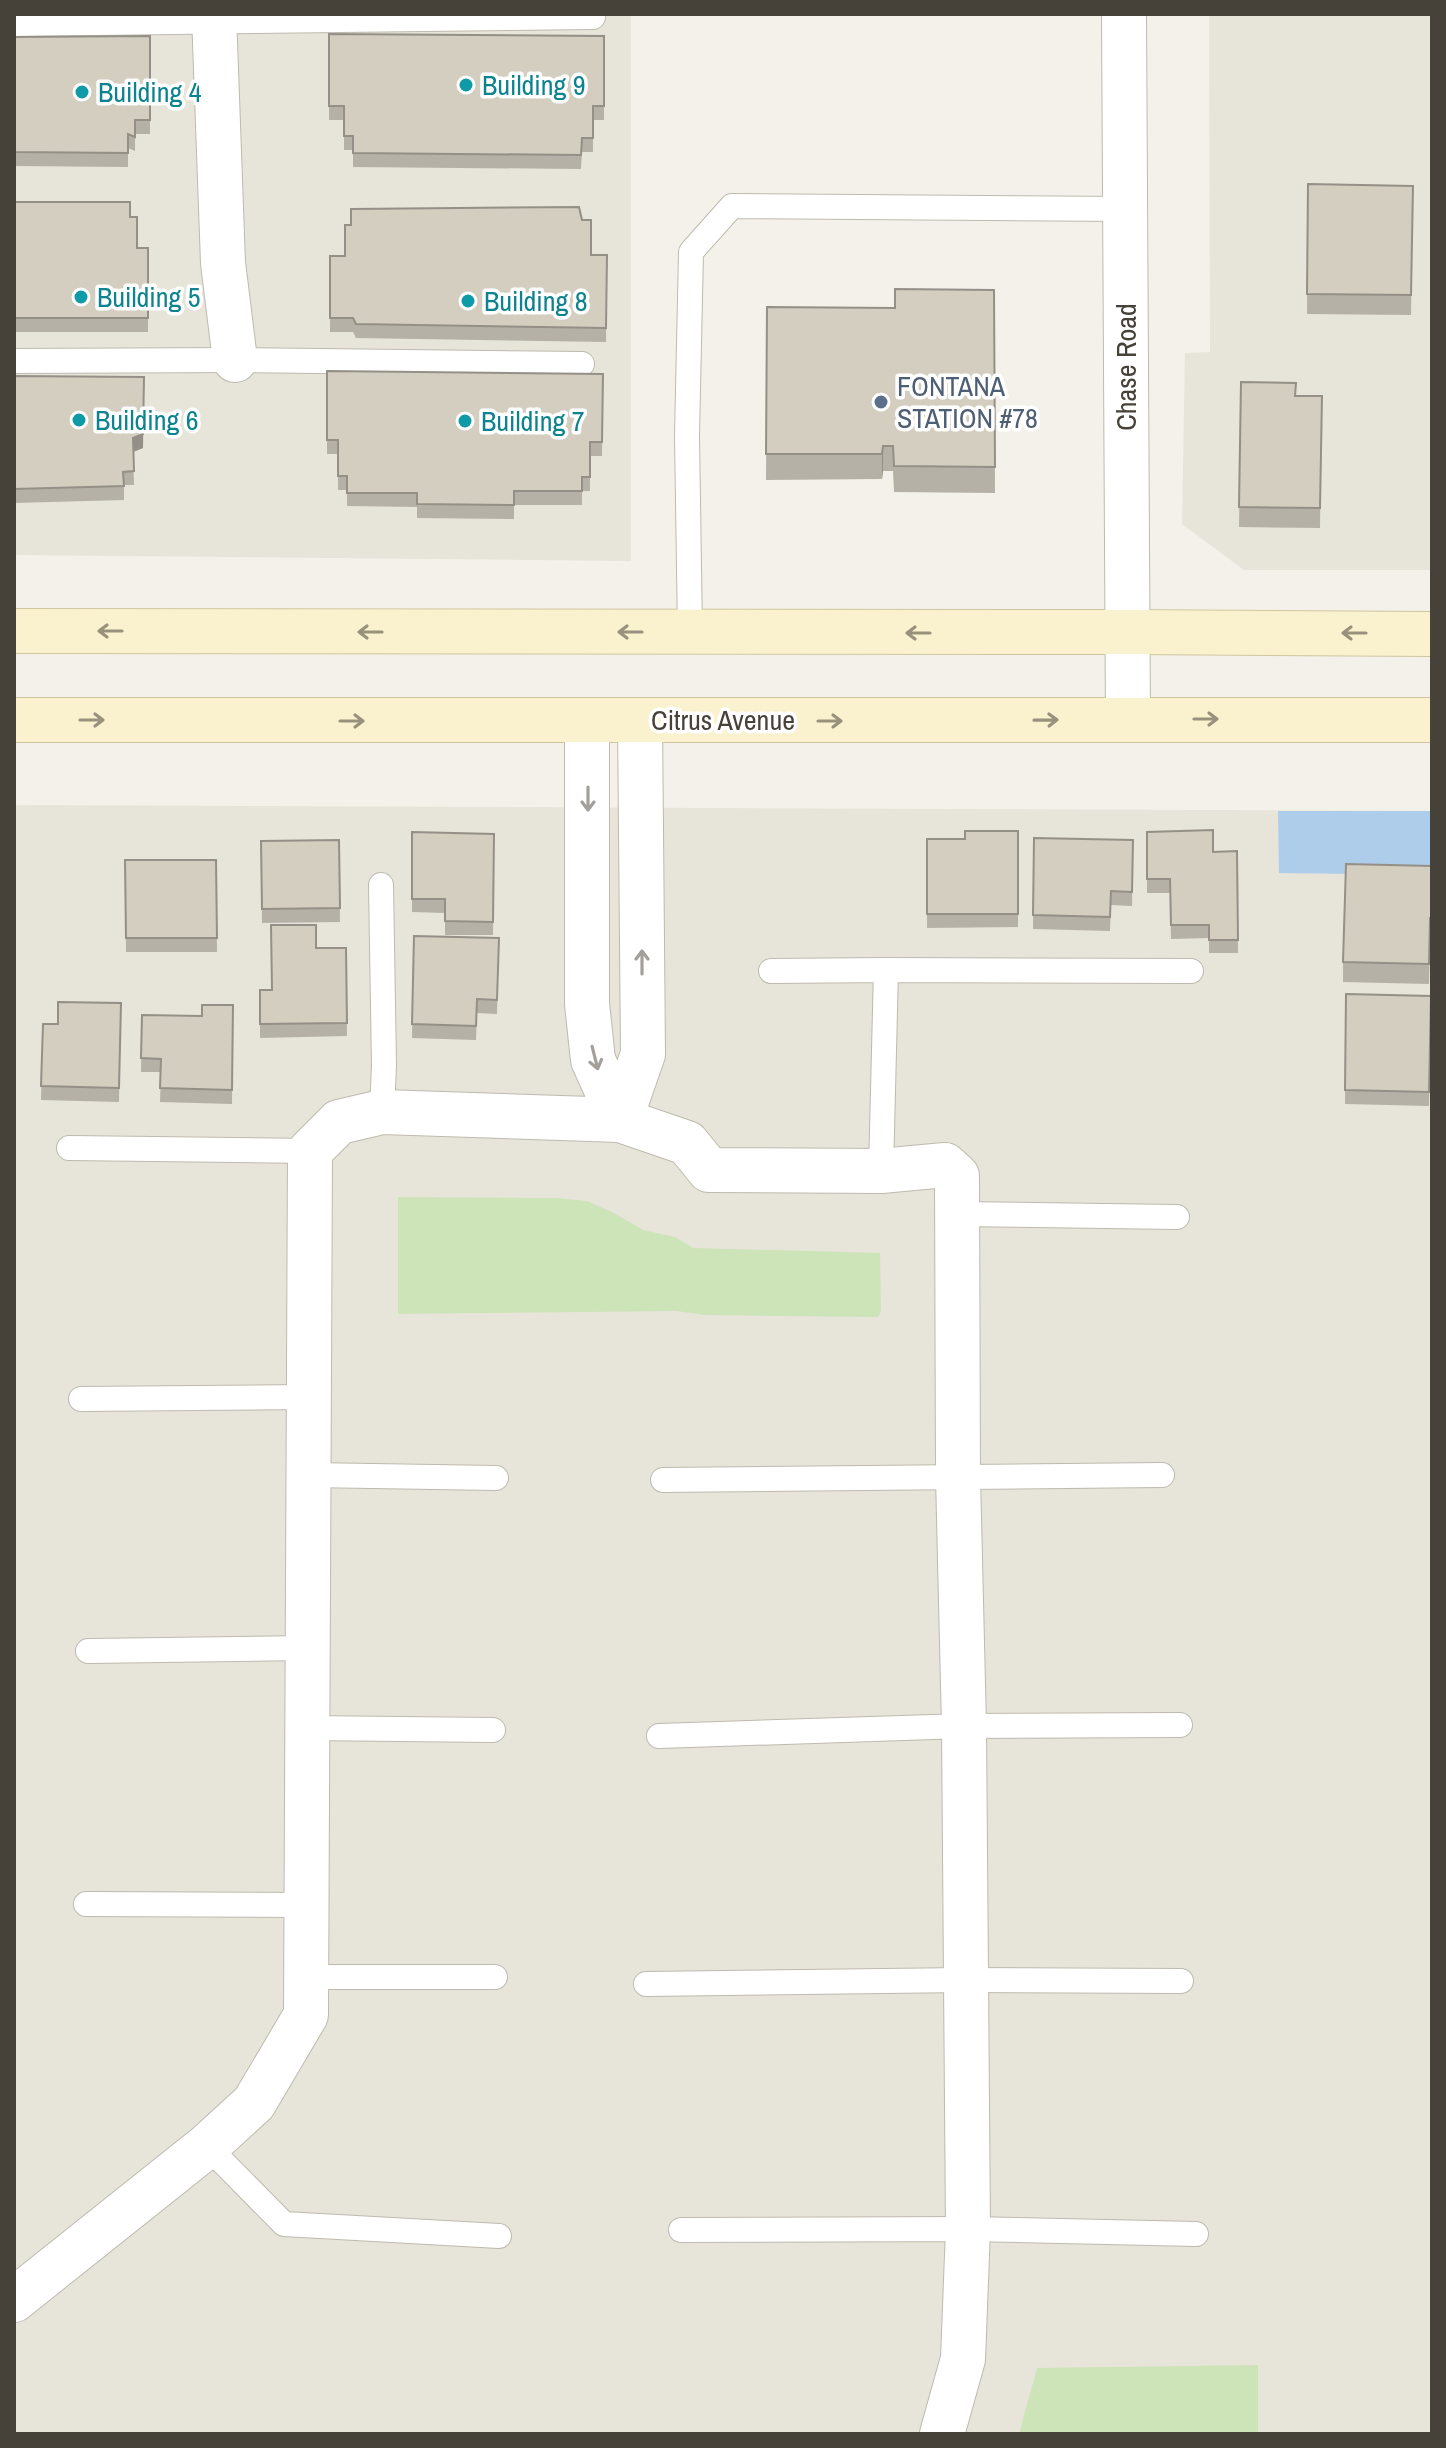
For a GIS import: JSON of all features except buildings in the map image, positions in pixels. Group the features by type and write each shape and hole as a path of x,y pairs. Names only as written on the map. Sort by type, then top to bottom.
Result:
{"main road":[{"path":"14,631 1432,634"},
{"name":"Citrus Avenue","path":"14,720 1432,720"}],"street":[{"name":"Chase Road","path":"1124,14 1128,719"},
{"path":"214,18 223,263 235,360"},
{"path":"620,1120 643,1054 640,720"},
{"path":"587,721 587,1004 593,1060 620,1120"},
{"path":"15,2297 207,2146 254,2103 306,2015 310,1151 339,1122 382,1112 620,1120 687,1143 709,1170 881,1171 945,1165 957,1176 958,1214 958,1476 964,1726 968,2229 963,2359 942,2434"}],"lane":[{"path":"14,24 214,18 593,17"},
{"path":"690,632 687,436 691,252 732,206 1125,209"},
{"path":"14,361 582,364"},
{"path":"381,885 382,1112"},
{"path":"881,1171 886,970"},
{"path":"771,971 1191,971"},
{"path":"69,1148 310,1151"},
{"path":"958,1214 1177,1217"},
{"path":"81,1399 309,1397"},
{"path":"310,1475 496,1478"},
{"path":"663,1480 1162,1475"},
{"path":"88,1651 308,1648"},
{"path":"659,1736 964,1726 1180,1725"},
{"path":"307,1728 493,1730"},
{"path":"86,1904 308,1905"},
{"path":"307,1977 495,1977"},
{"path":"646,1984 1181,1981"},
{"path":"207,2146 284,2224 499,2236"},
{"path":"681,2230 968,2229 1196,2234"}],"shaded area":[{"path":"14,14 631,14 631,561 14,555"},
{"path":"1209,14 1432,14 1432,570 1244,570 1182,524 1185,353 1210,352"},
{"path":"14,805 1432,811 1432,2434 14,2434"}],"green space":[{"path":"398,1197 587,1201 643,1230 675,1237 693,1248 880,1253 881,1311 878,1317 705,1315 676,1311 398,1314"},
{"path":"1258,2365 1258,2434 1019,2434 1037,2368"}],"water":[{"path":"1278,811 1432,811 1432,875 1279,873"}],"place":[{"name":"Building 9","path":"466,85"},
{"name":"Building 4","path":"82,92"},
{"name":"Building 5","path":"81,297"},
{"name":"Building 8","path":"468,301"},
{"name":"FONTANA STATION #78","path":"881,402"},
{"name":"Building 6","path":"79,420"},
{"name":"Building 7","path":"465,421"}]}
